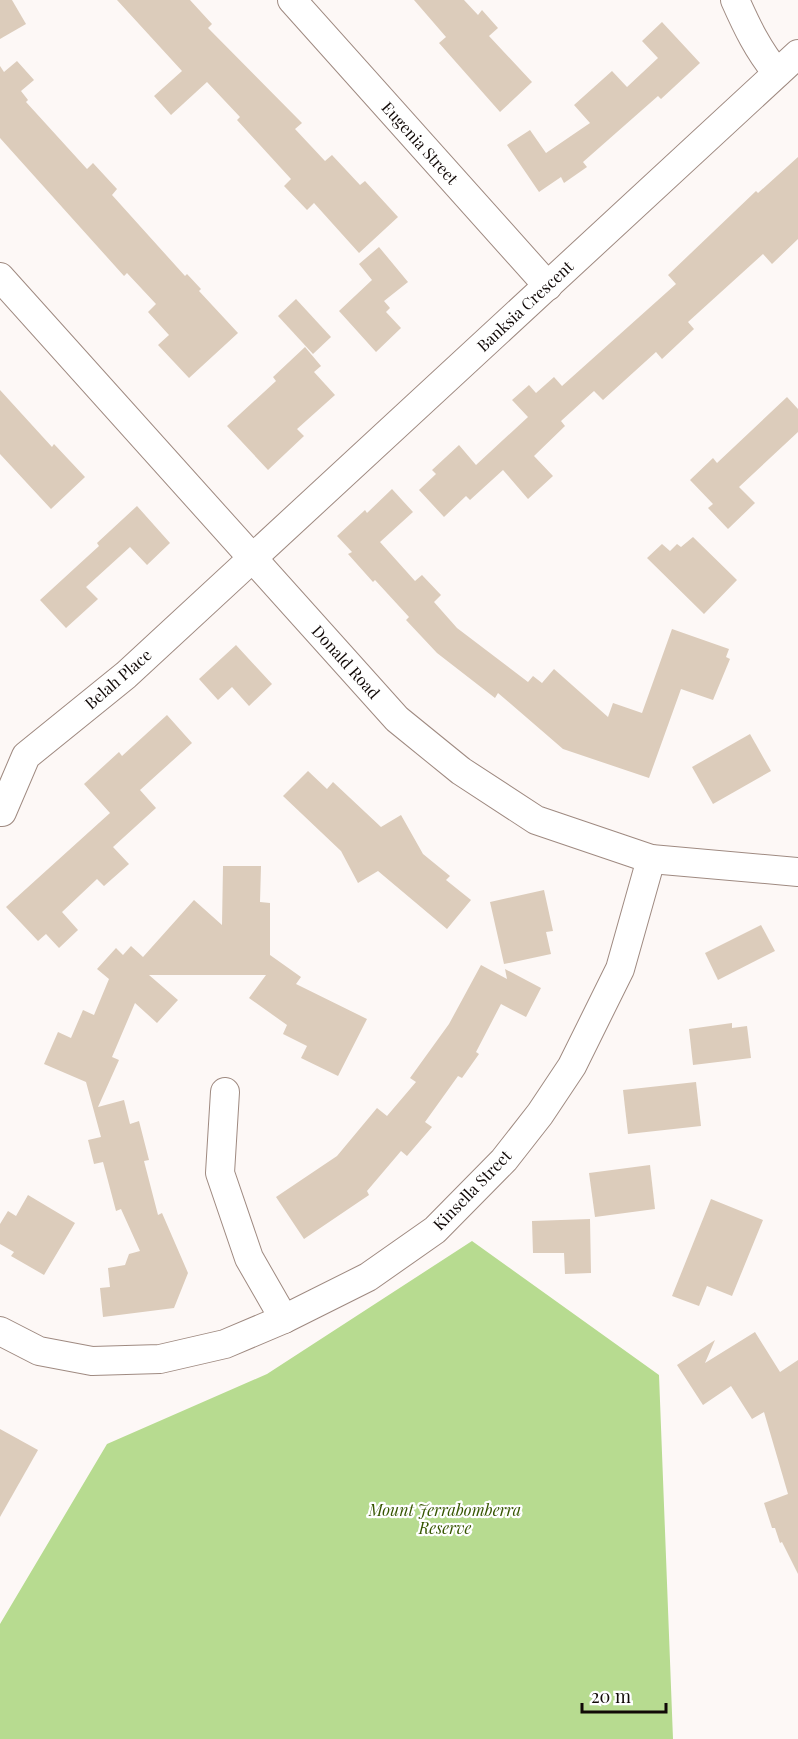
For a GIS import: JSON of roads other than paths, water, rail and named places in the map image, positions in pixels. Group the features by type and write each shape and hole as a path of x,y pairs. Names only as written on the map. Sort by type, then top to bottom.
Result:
{"street":[{"name":"Eugenia Street","path":"292,0 548,286"},
{"path":"735,0 750,36 777,73"},
{"name":"Banksia Crescent","path":"252,557 798,54"},
{"name":"Donald Road","path":"0,277 396,719 461,771 536,820 651,859 798,872"},
{"name":"Belah Place","path":"2,812 26,756 126,675 252,557"},
{"name":"Kinsella Street","path":"0,1331 39,1351 92,1361 160,1359 225,1344 284,1319 368,1277 435,1230 504,1160 540,1114 572,1066 620,969 651,859"},
{"path":"225,1092 220,1173 249,1258 284,1319"}],"park label":[{"name":"Mount Jerrabomberra Reserve","path":"445,1519"}]}
